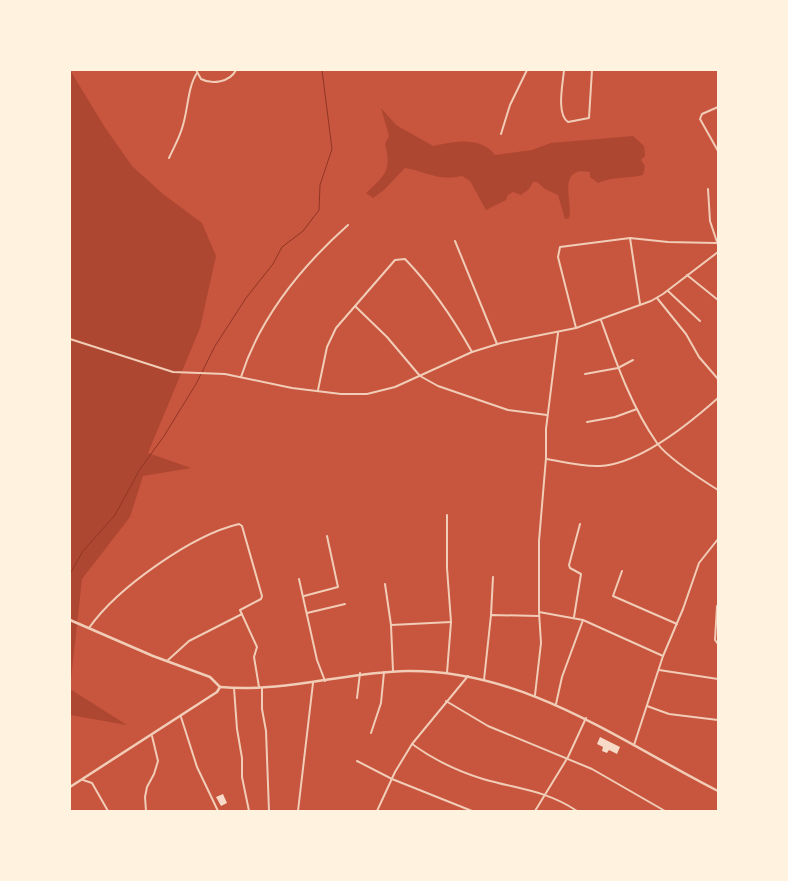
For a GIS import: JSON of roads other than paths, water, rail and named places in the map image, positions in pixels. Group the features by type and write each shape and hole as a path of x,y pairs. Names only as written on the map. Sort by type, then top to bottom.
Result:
{"street":[{"path":"169,158 182,129 189,104 191,82 197,72 205,81 218,81 227,80 236,70"},
{"path":"501,134 510,106 527,70"},
{"path":"564,70 562,110 564,118 568,122 589,118 592,70"},
{"path":"718,108 702,114 700,119 718,151"},
{"path":"576,328 557,252 560,247 630,238 717,244 710,221 708,189"},
{"path":"241,377 250,349 292,282 313,257 348,225"},
{"path":"630,238 640,304"},
{"path":"455,241 497,344"},
{"path":"70,339 164,370 185,374 225,374 292,388 341,394 382,392 472,352 497,344 576,328 657,298 718,252"},
{"path":"318,391 327,347 336,328 395,260 405,259 452,316 472,352"},
{"path":"686,275 718,300"},
{"path":"668,290 700,321"},
{"path":"657,298 686,334 699,357 718,378"},
{"path":"355,306 387,337 420,376 438,386 508,410 547,415"},
{"path":"601,320 618,368 637,410 658,444 718,490"},
{"path":"535,695 541,643 538,541 546,458 547,415 558,333"},
{"path":"585,374 618,368 632,360"},
{"path":"546,458 571,464 601,466 620,462 658,444 680,430 718,398"},
{"path":"587,422 615,417 637,410"},
{"path":"447,515 447,568 451,622 447,672"},
{"path":"89,628 122,592 137,580 204,536 219,529 239,524 242,526 262,596 261,599 241,609 257,646 254,657 261,688 266,731 269,811"},
{"path":"574,617 582,574 570,568 569,565 580,524"},
{"path":"304,596 338,587 327,536"},
{"path":"634,745 662,656 677,624 699,563 718,540"},
{"path":"622,571 613,596 677,624"},
{"path":"484,680 491,615 492,577"},
{"path":"299,579 318,660 325,681"},
{"path":"385,584 391,625 393,671"},
{"path":"307,613 345,604"},
{"path":"716,606 715,640 718,644"},
{"path":"539,612 584,620 662,656"},
{"path":"167,661 189,641 242,614"},
{"path":"491,615 539,616"},
{"path":"70,620 210,677 220,687 261,688 313,683 360,674 393,671 447,672 484,680 535,695 586,718 718,790"},
{"path":"556,704 562,677 584,620"},
{"path":"391,625 451,622"},
{"path":"659,670 718,679"},
{"path":"371,733 380,703 384,672"},
{"path":"357,698 360,674"},
{"path":"377,811 392,779 412,744 468,676"},
{"path":"298,811 313,683"},
{"path":"70,787 181,717 217,692 220,687"},
{"path":"234,688 237,729 242,758 242,777 249,811"},
{"path":"446,701 488,726 568,757 665,811"},
{"path":"647,706 669,714 718,720"},
{"path":"181,717 197,767 218,811"},
{"path":"535,811 568,757 586,718"},
{"path":"146,811 144,797 158,761 152,736"},
{"path":"412,744 448,766 485,780 546,794 577,811"},
{"path":"357,761 392,779 472,811"},
{"path":"82,780 92,783 108,811"}],"waterway":[{"path":"70,574 83,551 115,515 140,469 164,436 196,384 215,346 246,298 273,264 282,247 303,231 319,210 320,185 332,149 322,70"}]}
